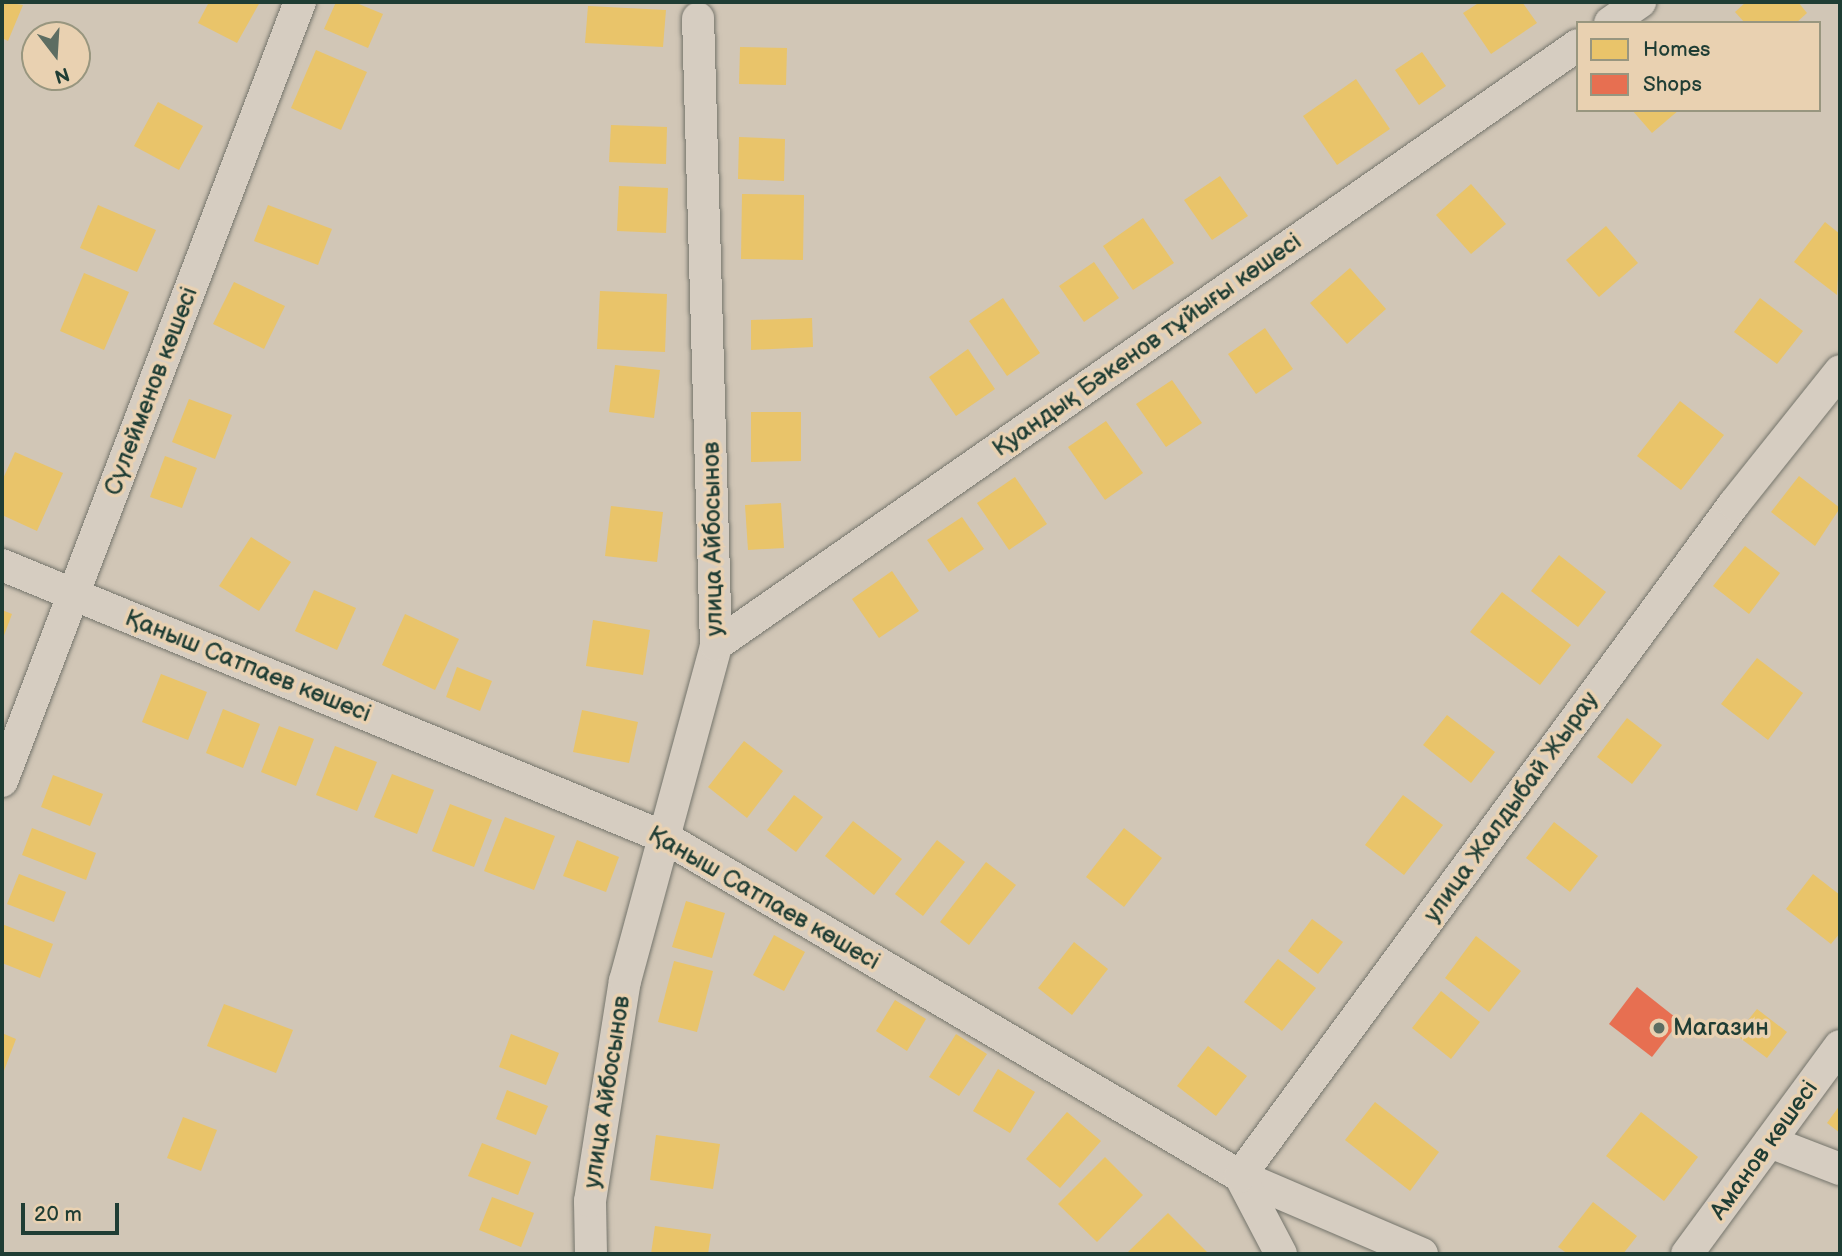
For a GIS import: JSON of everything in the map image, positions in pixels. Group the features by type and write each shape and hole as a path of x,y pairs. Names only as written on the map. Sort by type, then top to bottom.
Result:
{"street":[{"name":"Сүлейменов көшесі","path":"2,781 300,2"},
{"path":"1613,21 1640,2"},
{"name":"улица Айбосынов","path":"591,1254 590,1201 625,981 716,645 698,18"},
{"name":"Қуандық Бәкенов тұйығы көшесі","path":"716,645 1576,46"},
{"name":"улица Жалдыбай Жырау","path":"1240,1176 1734,504 1840,371"},
{"name":"Қаныш Сатпаев көшесі","path":"2,565 664,837 1240,1176 1422,1254"},
{"name":"Аманов көшесі","path":"1687,1254 1840,1045"},
{"path":"1770,1142 1840,1169"},
{"path":"1240,1176 1281,1254"}],"building: Homes":[{"path":"2,2 23,5 8,41 2,38"},
{"path":"209,2 260,2 237,43 198,23"},
{"path":"336,2 354,2 383,14 368,48 324,29"},
{"path":"1480,2 1522,2 1537,23 1491,54 1463,13"},
{"path":"1746,2 1798,2 1807,13 1798,21 1743,21 1735,12"},
{"path":"588,6 666,10 663,47 585,43"},
{"path":"740,47 787,48 786,85 739,84"},
{"path":"316,50 367,72 341,130 291,108"},
{"path":"1422,52 1446,86 1419,105 1395,70"},
{"path":"1356,79 1390,129 1337,165 1303,116"},
{"path":"158,102 203,126 179,170 134,146"},
{"path":"1634,112 1677,112 1652,133"},
{"path":"611,125 667,127 666,164 609,162"},
{"path":"739,137 785,139 784,181 738,179"},
{"path":"1220,176 1248,216 1212,240 1184,200"},
{"path":"1471,184 1506,224 1471,254 1436,215"},
{"path":"619,186 668,188 666,233 617,231"},
{"path":"742,194 804,195 803,260 741,259"},
{"path":"98,205 156,230 137,272 80,248"},
{"path":"268,205 332,229 318,265 254,241"},
{"path":"1143,218 1174,263 1133,290 1103,246"},
{"path":"1825,222 1840,234 1837,295 1794,262"},
{"path":"1606,226 1638,263 1599,297 1566,260"},
{"path":"1094,262 1119,298 1084,322 1059,286"},
{"path":"1350,268 1386,309 1347,344 1310,303"},
{"path":"84,273 129,292 104,350 60,331"},
{"path":"234,282 285,306 264,349 213,324"},
{"path":"600,291 667,294 665,352 597,349"},
{"path":"1003,298 1040,353 1007,376 969,321"},
{"path":"1760,298 1803,331 1777,364 1734,332"},
{"path":"812,318 813,347 751,350 751,320"},
{"path":"1265,328 1293,369 1256,394 1228,354"},
{"path":"968,349 995,389 956,416 929,377"},
{"path":"615,365 660,370 654,418 609,412"},
{"path":"1172,380 1202,423 1166,447 1136,404"},
{"path":"189,399 232,415 215,459 172,442"},
{"path":"1680,401 1724,435 1681,490 1637,456"},
{"path":"751,412 801,412 801,461 751,462"},
{"path":"1106,421 1143,473 1105,500 1068,447"},
{"path":"15,452 63,473 37,531 2,515 2,481"},
{"path":"165,456 197,468 182,508 150,497"},
{"path":"1799,476 1840,508 1815,546 1771,512"},
{"path":"1015,477 1047,524 1009,550 977,503"},
{"path":"781,503 784,548 748,550 745,505"},
{"path":"611,506 663,512 657,562 605,556"},
{"path":"962,517 984,549 949,572 927,540"},
{"path":"251,537 291,562 259,611 219,586"},
{"path":"1745,546 1780,573 1749,614 1713,586"},
{"path":"1559,555 1606,592 1578,627 1531,591"},
{"path":"892,571 919,611 879,638 852,599"},
{"path":"314,590 356,608 337,650 295,631"},
{"path":"1502,592 1571,645 1540,685 1470,632"},
{"path":"2,610 12,614 2,641"},
{"path":"405,614 459,639 435,690 382,665"},
{"path":"593,620 650,630 643,675 586,666"},
{"path":"1757,658 1803,693 1768,740 1721,704"},
{"path":"457,667 492,681 480,711 446,697"},
{"path":"161,674 207,692 188,740 142,722"},
{"path":"223,709 260,724 243,768 206,753"},
{"path":"582,710 638,722 629,763 573,752"},
{"path":"1447,715 1495,752 1471,783 1423,745"},
{"path":"1627,718 1662,745 1632,784 1597,757"},
{"path":"279,726 314,739 296,786 261,772"},
{"path":"744,741 783,771 747,818 708,787"},
{"path":"335,746 377,762 357,811 316,795"},
{"path":"392,774 434,790 417,834 374,817"},
{"path":"53,775 103,794 90,826 41,807"},
{"path":"794,795 823,817 796,852 767,830"},
{"path":"1403,795 1443,825 1404,875 1365,845"},
{"path":"450,804 492,820 474,867 432,851"},
{"path":"505,817 555,836 534,890 484,871"},
{"path":"853,821 902,859 874,895 825,856"},
{"path":"1554,822 1598,856 1570,892 1526,858"},
{"path":"32,828 96,853 86,880 22,855"},
{"path":"1124,828 1162,858 1124,907 1086,877"},
{"path":"577,840 619,857 606,892 563,876"},
{"path":"937,840 965,862 923,916 895,894"},
{"path":"986,862 1016,885 969,945 940,922"},
{"path":"19,874 66,892 54,922 7,904"},
{"path":"1813,874 1840,895 1840,933 1831,944 1786,909"},
{"path":"686,901 725,913 712,958 672,947"},
{"path":"1312,919 1343,942 1318,974 1288,951"},
{"path":"2,924 53,944 40,978 2,963"},
{"path":"774,935 805,952 784,991 753,975"},
{"path":"1476,936 1521,971 1489,1012 1445,978"},
{"path":"1074,942 1108,969 1072,1015 1038,988"},
{"path":"1278,959 1316,988 1282,1031 1244,1002"},
{"path":"674,961 713,971 697,1032 658,1022"},
{"path":"1441,991 1480,1022 1451,1059 1412,1028"},
{"path":"895,1000 926,1019 907,1051 876,1031"},
{"path":"224,1004 293,1030 276,1073 207,1046"},
{"path":"1757,1009 1787,1032 1767,1058 1736,1035"},
{"path":"2,1033 16,1039 2,1076"},
{"path":"511,1034 559,1053 546,1085 499,1067"},
{"path":"956,1034 987,1054 959,1096 929,1077"},
{"path":"1208,1046 1247,1076 1216,1116 1177,1086"},
{"path":"998,1069 1035,1092 1010,1133 973,1111"},
{"path":"507,1090 548,1106 536,1135 496,1119"},
{"path":"1375,1102 1439,1152 1410,1191 1345,1140"},
{"path":"1840,1105 1840,1133 1827,1123"},
{"path":"1067,1112 1101,1141 1060,1188 1026,1159"},
{"path":"1641,1112 1698,1157 1664,1201 1606,1156"},
{"path":"183,1117 217,1130 201,1171 167,1158"},
{"path":"656,1135 720,1144 713,1189 650,1180"},
{"path":"482,1143 531,1162 518,1195 468,1176"},
{"path":"1105,1157 1143,1195 1097,1242 1058,1204"},
{"path":"492,1197 534,1213 521,1247 479,1230"},
{"path":"1593,1202 1637,1236 1623,1254 1568,1254 1558,1247"},
{"path":"1168,1213 1207,1252 1130,1254 1128,1252"},
{"path":"655,1226 711,1234 708,1254 651,1254"}],"building: Shops":[{"path":"1637,987 1680,1021 1652,1057 1609,1024"}],"place":[{"name":"Магазин","path":"1659,1028"}]}
